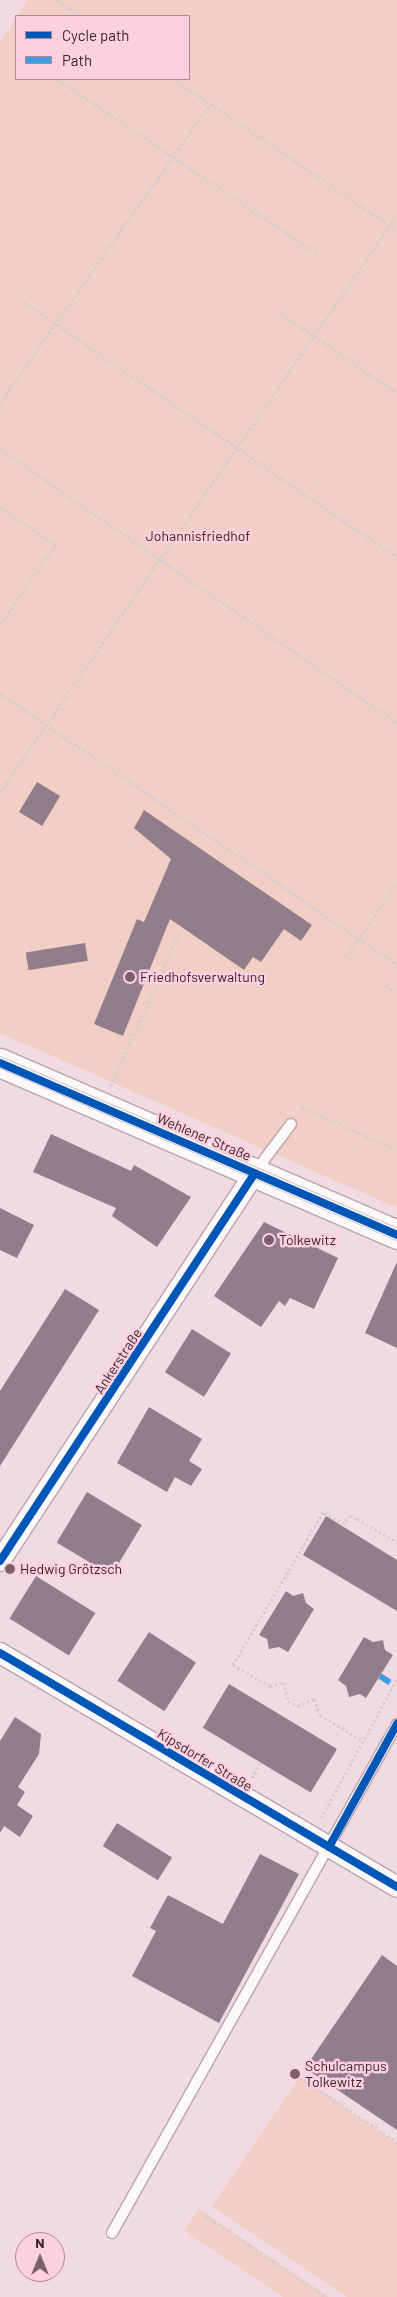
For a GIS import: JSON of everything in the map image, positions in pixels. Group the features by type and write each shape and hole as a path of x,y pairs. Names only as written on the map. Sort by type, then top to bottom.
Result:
{"main road":[{"name":"Wehlener Straße","path":"0,1063 397,1234"}],"street":[{"name":"Ankerstraße","path":"4,1548 255,1173"},
{"name":"Kipsdorfer Straße","path":"0,1653 397,1887"}],"lane":[{"path":"255,1173 291,1124"},
{"path":"112,2233 397,1724"}],"path":[{"path":"57,0 80,15"},
{"path":"58,80 316,254"},
{"path":"174,80 397,230"},
{"path":"0,403 210,104"},
{"path":"0,792 397,215"},
{"path":"24,302 397,557"},
{"path":"278,311 397,392"},
{"path":"0,449 397,723"},
{"path":"0,507 54,545 0,625"},
{"path":"0,692 397,965"},
{"path":"345,957 360,939 397,884"},
{"path":"101,1107 179,933"},
{"path":"386,985 397,993"},
{"path":"302,1107 397,1150"},
{"path":"363,1741 320,1715 314,1699 298,1706 288,1701 283,1682 270,1686 233,1665 323,1512 344,1524 350,1515 397,1542"},
{"path":"311,1836 397,1679"},
{"path":"308,2082 312,2073"},
{"path":"300,2077 397,2142"},
{"path":"206,2216 326,2297"}],"green space":[{"name":"Johannisfriedhof","path":"27,0 397,0 397,1208 0,1033 0,43 15,20 15,80 190,80 190,15 18,15"},
{"path":"300,2077 397,2143 397,2297 347,2297 212,2206"},
{"path":"199,2209 329,2297 283,2297 184,2230"}],"building":[{"path":"37,782 60,796 42,826 19,812"},
{"path":"144,810 312,925 301,941 284,929 261,962 253,957 244,970 170,919 123,1036 94,1024 137,919 144,922 171,859 134,828"},
{"path":"85,943 88,961 29,970 26,952"},
{"path":"51,1134 131,1171 134,1165 191,1197 157,1247 112,1216 116,1208 33,1172"},
{"path":"0,1208 34,1225 17,1258 0,1250"},
{"path":"264,1222 338,1258 314,1309 290,1298 285,1306 279,1301 261,1327 214,1296"},
{"path":"397,1262 397,1348 365,1333"},
{"path":"65,1289 99,1310 0,1466 0,1391"},
{"path":"192,1329 231,1353 204,1397 165,1372"},
{"path":"149,1407 202,1439 189,1461 202,1469 191,1486 175,1477 167,1492 117,1463"},
{"path":"87,1492 142,1525 111,1576 57,1543"},
{"path":"326,1516 397,1560 397,1611 303,1555"},
{"path":"36,1576 95,1613 69,1655 10,1618"},
{"path":"286,1591 293,1596 303,1593 306,1603 314,1609 288,1652 279,1647 269,1649 267,1639 259,1635"},
{"path":"149,1632 196,1662 164,1711 117,1681"},
{"path":"364,1637 373,1642 383,1640 385,1650 393,1655 366,1698 360,1694 349,1697 346,1686 338,1680"},
{"path":"229,1684 337,1749 311,1793 203,1728"},
{"path":"15,1717 41,1734 39,1754 18,1787 25,1792 17,1805 33,1816 20,1837 4,1826 0,1833 0,1741"},
{"path":"117,1823 172,1857 158,1880 103,1846"},
{"path":"260,1854 299,1874 219,2023 132,1976 156,1931 150,1928 168,1895 223,1924"},
{"path":"382,1955 397,1966 397,2130 305,2068"}],"tram line":[{"path":"0,1056 397,1228"},
{"path":"0,1068 397,1241"}],"marked path":[{"path":"380,1676 394,1685"}],"cycle path":[{"path":"0,1063 397,1235"},
{"path":"0,1561 255,1173"},
{"path":"0,1653 397,1887"},
{"path":"329,1847 397,1724"}],"place":[{"name":"Friedhofsverwaltung","path":"130,977"},
{"name":"Tolkewitz","path":"269,1240"},
{"name":"Hedwig Grötzsch","path":"10,1569"},
{"name":"Schulcampus Tolkewitz","path":"295,2074"}]}
